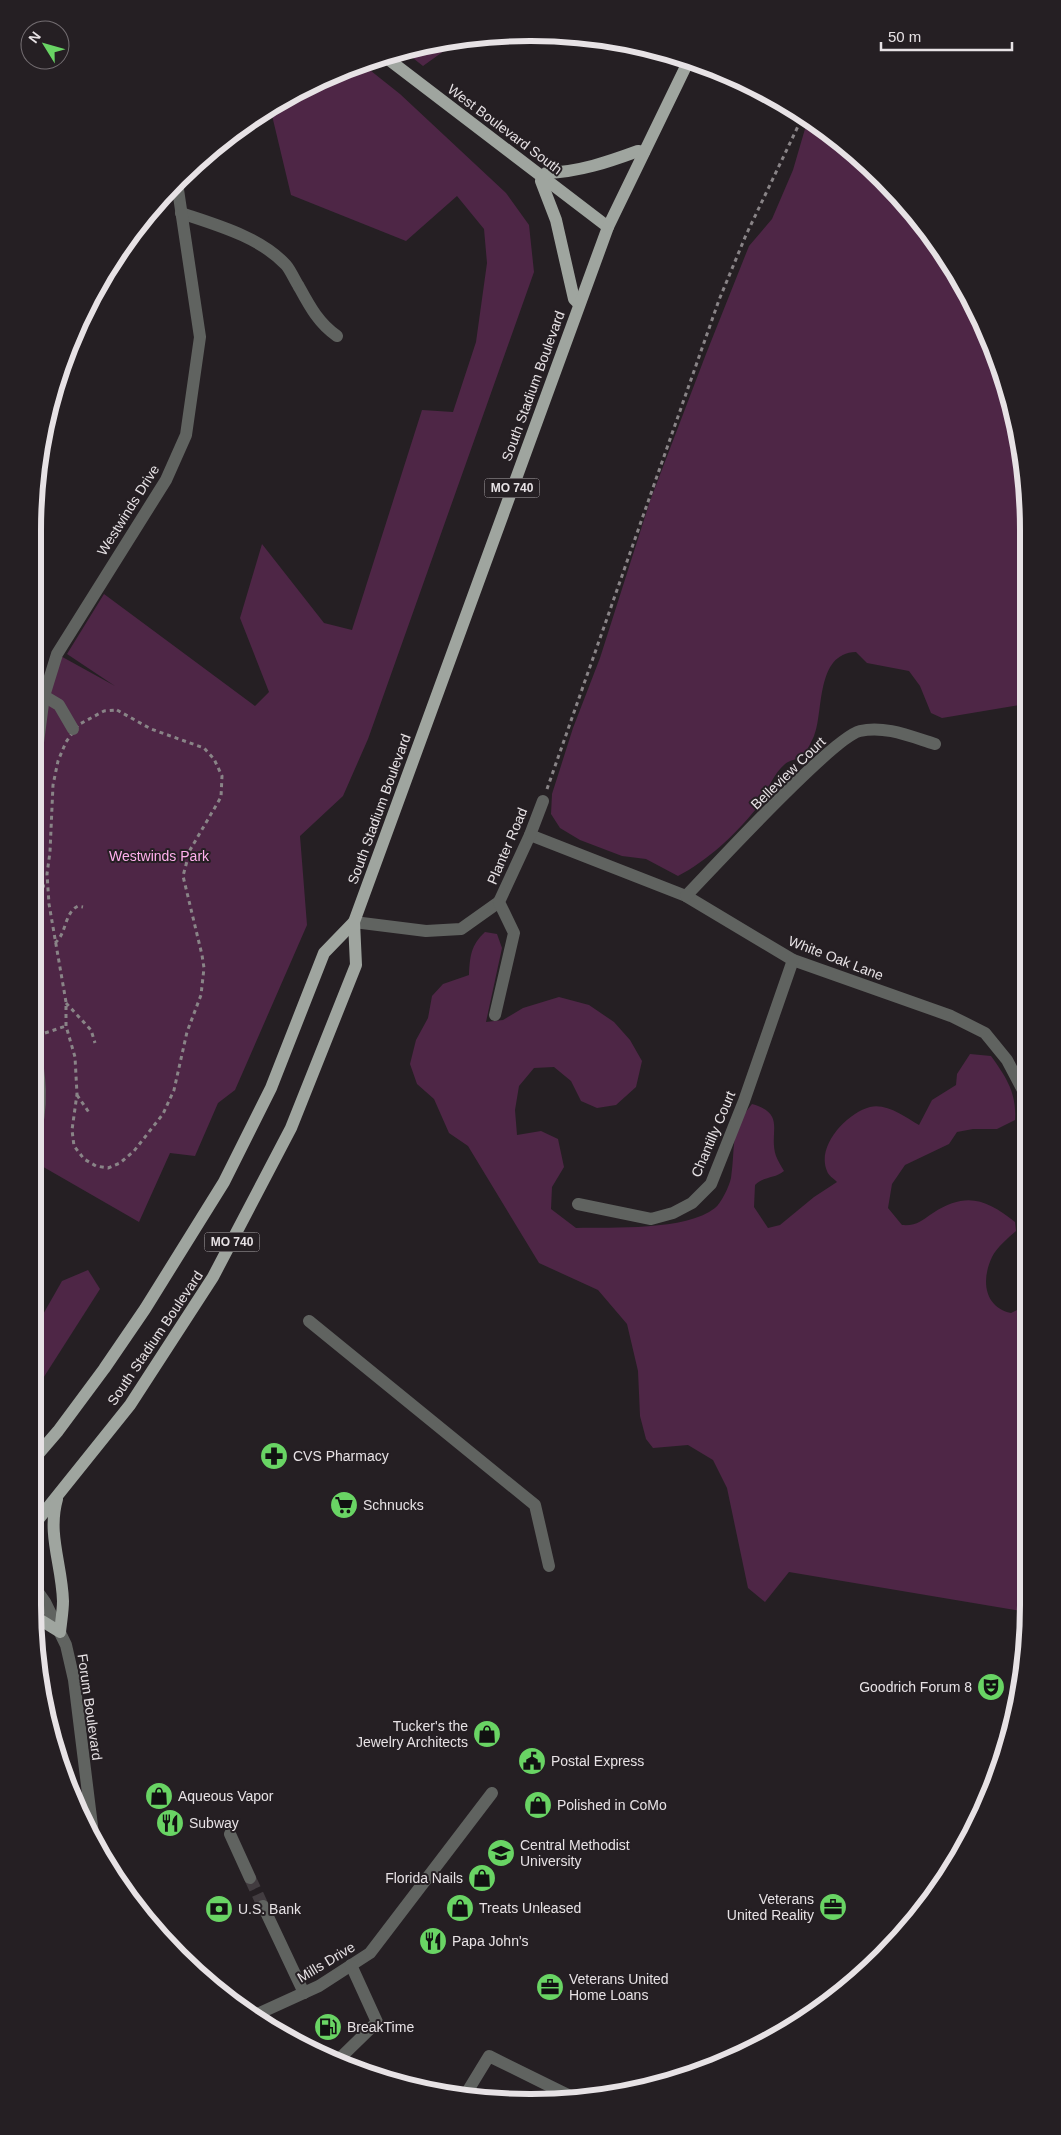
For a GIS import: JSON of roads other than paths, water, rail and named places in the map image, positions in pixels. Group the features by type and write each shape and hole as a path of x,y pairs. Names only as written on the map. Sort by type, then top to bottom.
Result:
{"main road":[{"name":"West Boulevard South","path":"391,62 608,226"},
{"name":"South Stadium Boulevard","path":"41,1516 130,1405 213,1277 287,1137 356,965 354,922 608,226 686,66"},
{"path":"579,304 574,299 556,220 541,181 542,176 546,173 567,172 599,165 638,151 644,152"},
{"name":"MO 740","path":"41,1450 104,1370 160,1286 224,1182 270,1088 324,953 354,922"},
{"path":"42,1621 60,1632 63,1601 53,1544 53,1516 59,1494"}],"street":[{"name":"Westwinds Drive","path":"41,719 44,696 57,654 166,480 186,435 200,337 178,193"},
{"path":"182,213 214,224 261,245 287,266 313,312 327,329 337,336"},
{"path":"44,696 59,705 73,729"},
{"name":"Belleview Court","path":"686,896 826,754 859,731 892,731 935,744"},
{"name":"Planter Road","path":"354,922 426,931 461,929 499,902 530,835 543,801"},
{"name":"White Oak Lane","path":"530,835 686,896 793,960 951,1016 985,1033 1007,1060 1020,1085"},
{"name":"Planter Road","path":"495,1015 514,933 499,902"},
{"name":"Chantilly Court","path":"578,1204 650,1219 673,1213 692,1203 711,1184 744,1101 793,960"},
{"path":"41,1085 41,1105"},
{"path":"309,1321 535,1505 549,1566"},
{"name":"Forum Boulevard","path":"41,1597 66,1645 74,1680 91,1819"},
{"name":"Mills Drive","path":"262,2013 304,1993 370,1953 492,1793"},
{"path":"230,1834 250,1878"},
{"path":"264,1906 304,1993"},
{"path":"342,2056 377,2022 351,1966"},
{"path":"468,2090 489,2056 564,2093"}],"tunnel":[{"path":"250,1878 263,1906"}],"place":[{"name":"CVS Pharmacy","path":"274,1456"},
{"name":"Schnucks","path":"344,1505"},
{"name":"Goodrich Forum 8","path":"991,1687"},
{"name":"Tucker's the Jewelry Architects","path":"487,1734"},
{"name":"Postal Express","path":"532,1761"},
{"name":"Aqueous Vapor","path":"159,1796"},
{"name":"Polished in CoMo","path":"538,1805"},
{"name":"Subway","path":"170,1823"},
{"name":"Central Methodist University","path":"501,1853"},
{"name":"Florida Nails","path":"482,1878"},
{"name":"Veterans United Reality","path":"833,1907"},
{"name":"Treats Unleased","path":"460,1908"},
{"name":"U.S. Bank","path":"219,1909"},
{"name":"Papa John's","path":"433,1941"},
{"name":"Veterans United Home Loans","path":"550,1987"},
{"name":"BreakTime","path":"328,2027"}],"park label":[{"name":"Westwinds Park","path":"159,856"}]}
